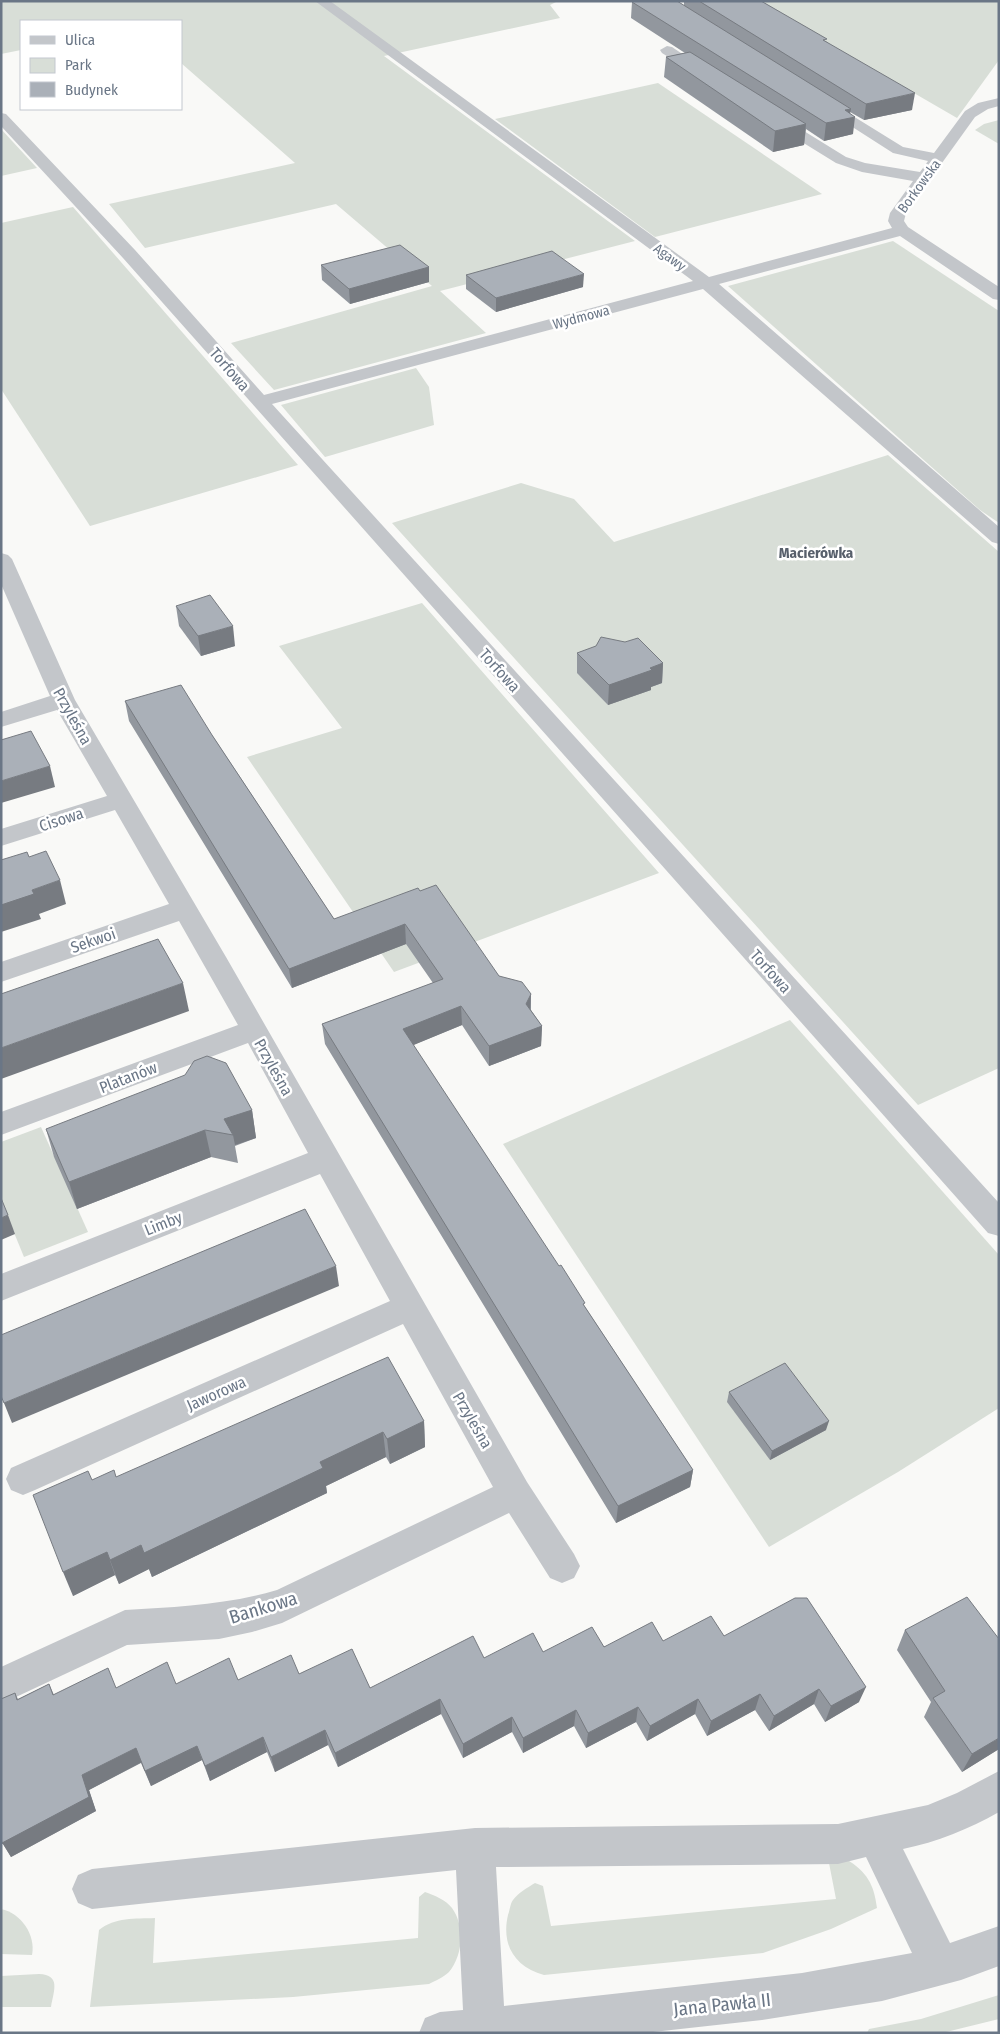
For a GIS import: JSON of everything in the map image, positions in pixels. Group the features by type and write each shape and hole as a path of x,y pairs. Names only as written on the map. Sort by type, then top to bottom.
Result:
{"street":[{"name":"Agawy","path":"321,1 718,292 999,538"},
{"path":"667,50 715,80"},
{"path":"810,95 898,150 920,156 939,158"},
{"name":"Borkowska","path":"999,102 978,108 970,114 896,217 896,221 902,230 999,295"},
{"path":"762,111 841,160 925,178"},
{"path":"966,121 999,112"},
{"name":"Torfowa","path":"1,117 129,254 999,1224"},
{"name":"Wydmowa","path":"260,402 902,230"},
{"name":"Przyleśna","path":"1,560 63,700 254,1030 515,1493 562,1566"},
{"path":"1,720 63,700"},
{"name":"Cisowa","path":"1,838 120,800"},
{"name":"Sekwoi","path":"1,972 184,909"},
{"name":"Platanów","path":"1,1124 254,1030"},
{"name":"Limby","path":"1,1288 325,1159"},
{"name":"Jaworowa","path":"23,1479 409,1307"},
{"name":"Bankowa","path":"1,1686 125,1628 219,1621 252,1615 282,1606 515,1493"},
{"path":"92,1889 475,1848 838,1844 928,1824 970,1807 999,1790"},
{"path":"876,1835 939,1965"},
{"path":"475,1848 485,2028"},
{"name":"Jana Pawła II","path":"440,2033 818,1992 909,1974 999,1946"}],"green space":[{"path":"1,1 558,1 550,5 560,18 384,56 635,241 440,291 486,333 274,390 231,343 432,286 336,204 145,248 109,204 295,163 182,64 182,20 20,20 20,50 1,54"},
{"path":"755,1 999,1 999,60 957,118"},
{"path":"658,83 822,194 655,237 495,119"},
{"path":"999,120 999,144 975,130 984,124"},
{"path":"1,129 37,168 1,176"},
{"path":"73,207 298,465 90,526 1,389 1,223"},
{"path":"893,241 999,311 999,523 980,510 728,286"},
{"path":"416,368 429,387 434,425 325,457 281,405"},
{"path":"888,455 999,552 999,1068 918,1105 392,523 521,483 574,499 614,542"},
{"path":"422,603 659,873 394,972 247,757 342,728 279,646"},
{"path":"790,1020 999,1255 999,1408 898,1472 769,1547 503,1144"},
{"path":"41,1127 88,1232 24,1257 1,1201 1,1142"},
{"path":"846,1859 868,1879 874,1892 877,1908 831,1929 763,1953 544,1975 525,1966 518,1960 509,1945 506,1926 511,1903 523,1890 535,1883 543,1886 551,1926 836,1899 829,1863"},
{"path":"425,1892 440,1898 452,1908 459,1923 461,1940 454,1965 449,1972 429,1984 293,1997 90,2007 99,1930 112,1923 155,1918 153,1963 418,1938 419,1897"},
{"path":"1,1909 15,1915 26,1926 32,1940 32,1955 1,1954"},
{"path":"39,1974 51,1977 53,1980 54,1989 51,2007 1,2007 1,1976"},
{"path":"999,1995 999,2019 942,2033 867,2033 869,2029 921,2019"}],"building":[{"path":"677,1 851,109 845,110 855,117 826,123 632,2"},
{"path":"699,1 761,1 827,39 823,40 915,93 866,104"},
{"path":"690,52 806,124 775,131 666,57"},
{"path":"400,245 429,267 349,289 321,265"},
{"path":"552,251 584,274 496,298 466,275"},
{"path":"210,595 233,626 198,636 176,606"},
{"path":"601,637 625,642 638,638 663,663 650,668 652,670 609,685 577,653 596,646"},
{"path":"181,685 334,919 418,888 420,891 436,885 499,976 522,982 531,994 526,1004 542,1026 489,1046 461,1006 403,1029 559,1266 561,1265 585,1303 583,1304 693,1470 618,1506 322,1024 443,979 405,924 289,969 125,701"},
{"path":"31,731 50,766 1,781 1,740"},
{"path":"46,851 60,880 32,890 34,894 1,905 1,860 27,852 29,857"},
{"path":"158,939 183,983 1,1048 1,994"},
{"path":"207,1056 226,1063 252,1110 224,1119 233,1135 205,1130 69,1182 46,1129 185,1075 194,1061"},
{"path":"1,1198 8,1215 1,1218"},
{"path":"305,1209 336,1266 4,1403 1,1396 1,1335"},
{"path":"388,1357 424,1421 387,1439 383,1432 320,1462 323,1468 144,1553 141,1545 110,1560 107,1552 63,1572 33,1495 88,1471 92,1480 114,1470 116,1477"},
{"path":"785,1363 829,1421 772,1451 729,1392"},
{"path":"967,1597 999,1639 999,1738 972,1754 933,1698 945,1691 905,1630"},
{"path":"795,1598 807,1598 866,1687 831,1706 819,1689 774,1716 760,1694 711,1721 698,1699 650,1726 638,1707 588,1733 576,1710 523,1738 512,1717 463,1744 440,1699 335,1753 325,1730 271,1757 263,1737 205,1766 197,1746 145,1771 136,1748 82,1775 89,1797 2,1843 1,1699 15,1693 17,1700 49,1684 53,1695 108,1668 116,1688 167,1662 176,1684 229,1658 238,1680 291,1655 299,1674 352,1649 370,1688 473,1636 484,1658 533,1633 543,1652 592,1627 604,1647 652,1622 663,1641 711,1616 724,1636"}],"district":[{"name":"Macierówka","path":"816,553"}]}
